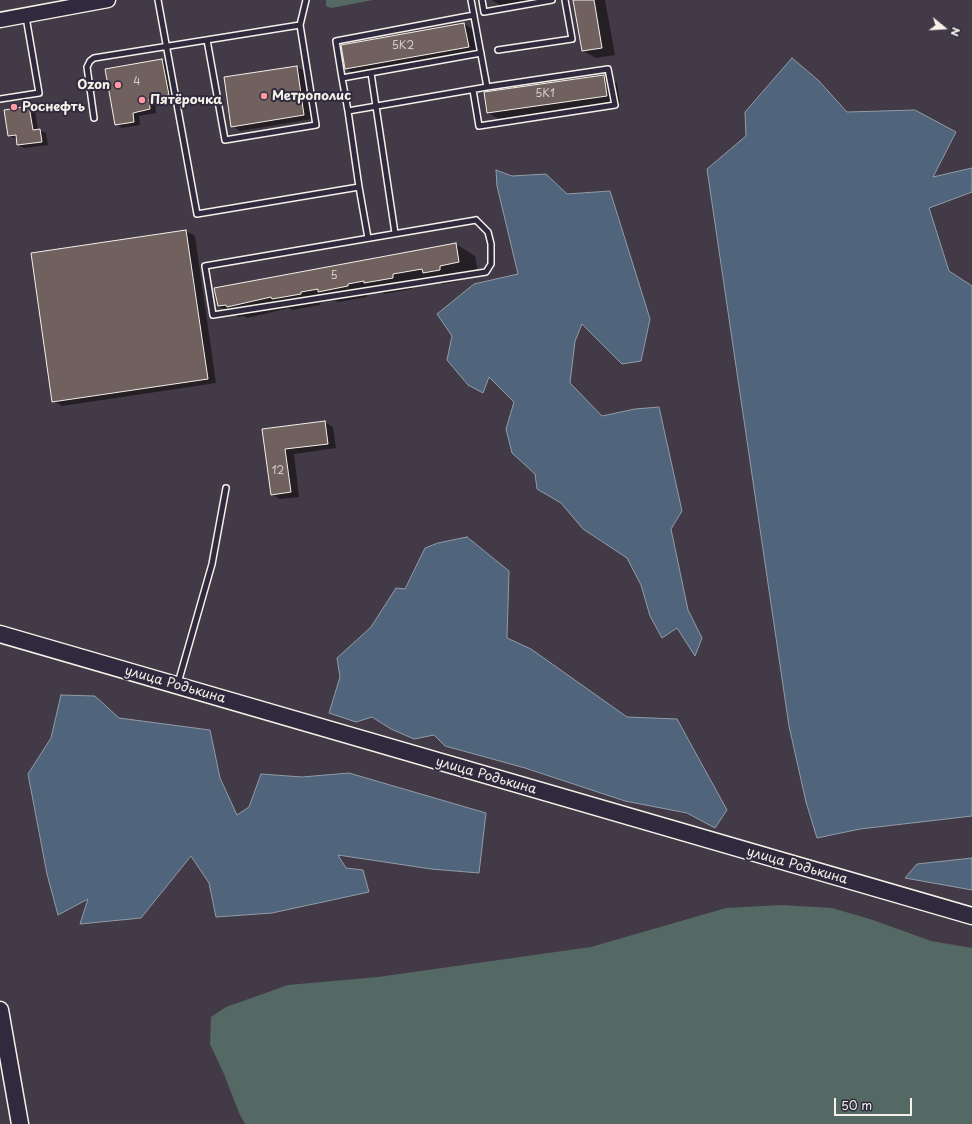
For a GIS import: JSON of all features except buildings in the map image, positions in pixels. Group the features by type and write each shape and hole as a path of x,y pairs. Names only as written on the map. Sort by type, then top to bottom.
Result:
{"main road":[{"name":"улица Родькина","path":"0,634 972,916"},
{"path":"0,1010 20,1124"}],"street":[{"path":"0,20 26,15 70,3 108,0"}],"lane":[{"path":"158,0 197,214 359,187"},
{"path":"207,40 225,140 316,125 300,25 306,0"},
{"path":"471,0 487,87"},
{"path":"482,0 484,12 552,0"},
{"path":"498,50 572,39 565,0"},
{"path":"0,99 39,93 26,15"},
{"path":"368,238 336,41 474,15"},
{"path":"94,118 87,67 90,61 94,58 300,25"},
{"path":"342,78 481,53"},
{"path":"348,111 487,87 608,69 615,106 479,126 473,90"},
{"path":"371,73 395,233"},
{"path":"476,220 488,232 492,244 491,264 486,272 213,315 205,266 368,238 476,220"},
{"path":"177,686 212,564 226,488"}],"green space":[{"path":"326,0 373,0 331,8 326,6"},
{"path":"782,905 832,908 873,920 931,941 972,948 972,1124 245,1124 210,1044 211,1017 226,1007 288,985 378,977 591,947 726,908"}],"water":[{"path":"792,58 818,80 847,112 915,110 956,132 933,177 972,168 972,192 929,208 949,271 972,286 972,816 860,829 817,838 806,802 789,726 707,169 746,136 745,112"},
{"path":"496,170 512,176 546,174 567,194 610,191 650,319 641,361 622,364 582,324 575,341 570,383 602,416 635,409 659,407 682,511 671,529 688,610 702,638 695,656 677,628 662,638 650,616 641,585 627,558 583,529 561,503 537,489 535,474 512,453 506,429 514,402 489,377 483,393 468,385 447,360 452,336 437,314 474,284 518,274 497,186"},
{"path":"467,537 509,571 507,638 531,649 627,717 677,719 727,810 715,828 687,813 625,801 525,768 445,746 434,735 414,739 391,729 372,717 356,722 329,713 340,677 337,658 371,627 396,588 405,589 425,548 438,543"},
{"path":"61,695 95,696 119,718 210,730 220,778 237,815 249,807 261,774 302,777 349,773 486,813 479,873 431,869 338,855 346,868 363,870 369,892 272,913 216,917 209,883 191,856 141,918 80,924 88,899 58,915 47,874 28,774 51,738"},
{"path":"972,858 972,890 905,878 917,864"}],"place":[{"name":"Ozon","path":"118,85"},
{"name":"Метрополис","path":"264,96"},
{"name":"Пятёрочка","path":"142,100"},
{"name":"Роснефть","path":"14,107"}]}
